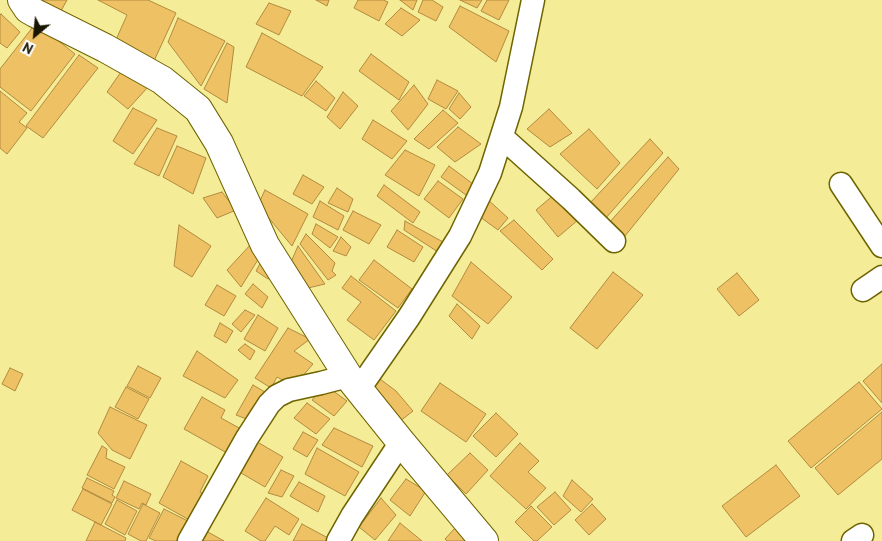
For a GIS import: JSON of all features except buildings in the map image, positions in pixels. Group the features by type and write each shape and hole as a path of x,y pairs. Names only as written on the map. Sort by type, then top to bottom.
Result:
{"street":[{"path":"22,0 28,8 36,13 162,80 198,109 219,143 266,245 353,382 484,541"},
{"path":"189,541 246,438 269,404 277,396 289,390 321,383 353,382 409,317 460,236 490,172 511,107 533,0"},
{"path":"502,137 571,199 614,241"},
{"path":"841,184 882,246"},
{"path":"863,290 882,277"},
{"path":"338,541 352,516 401,442"}]}
